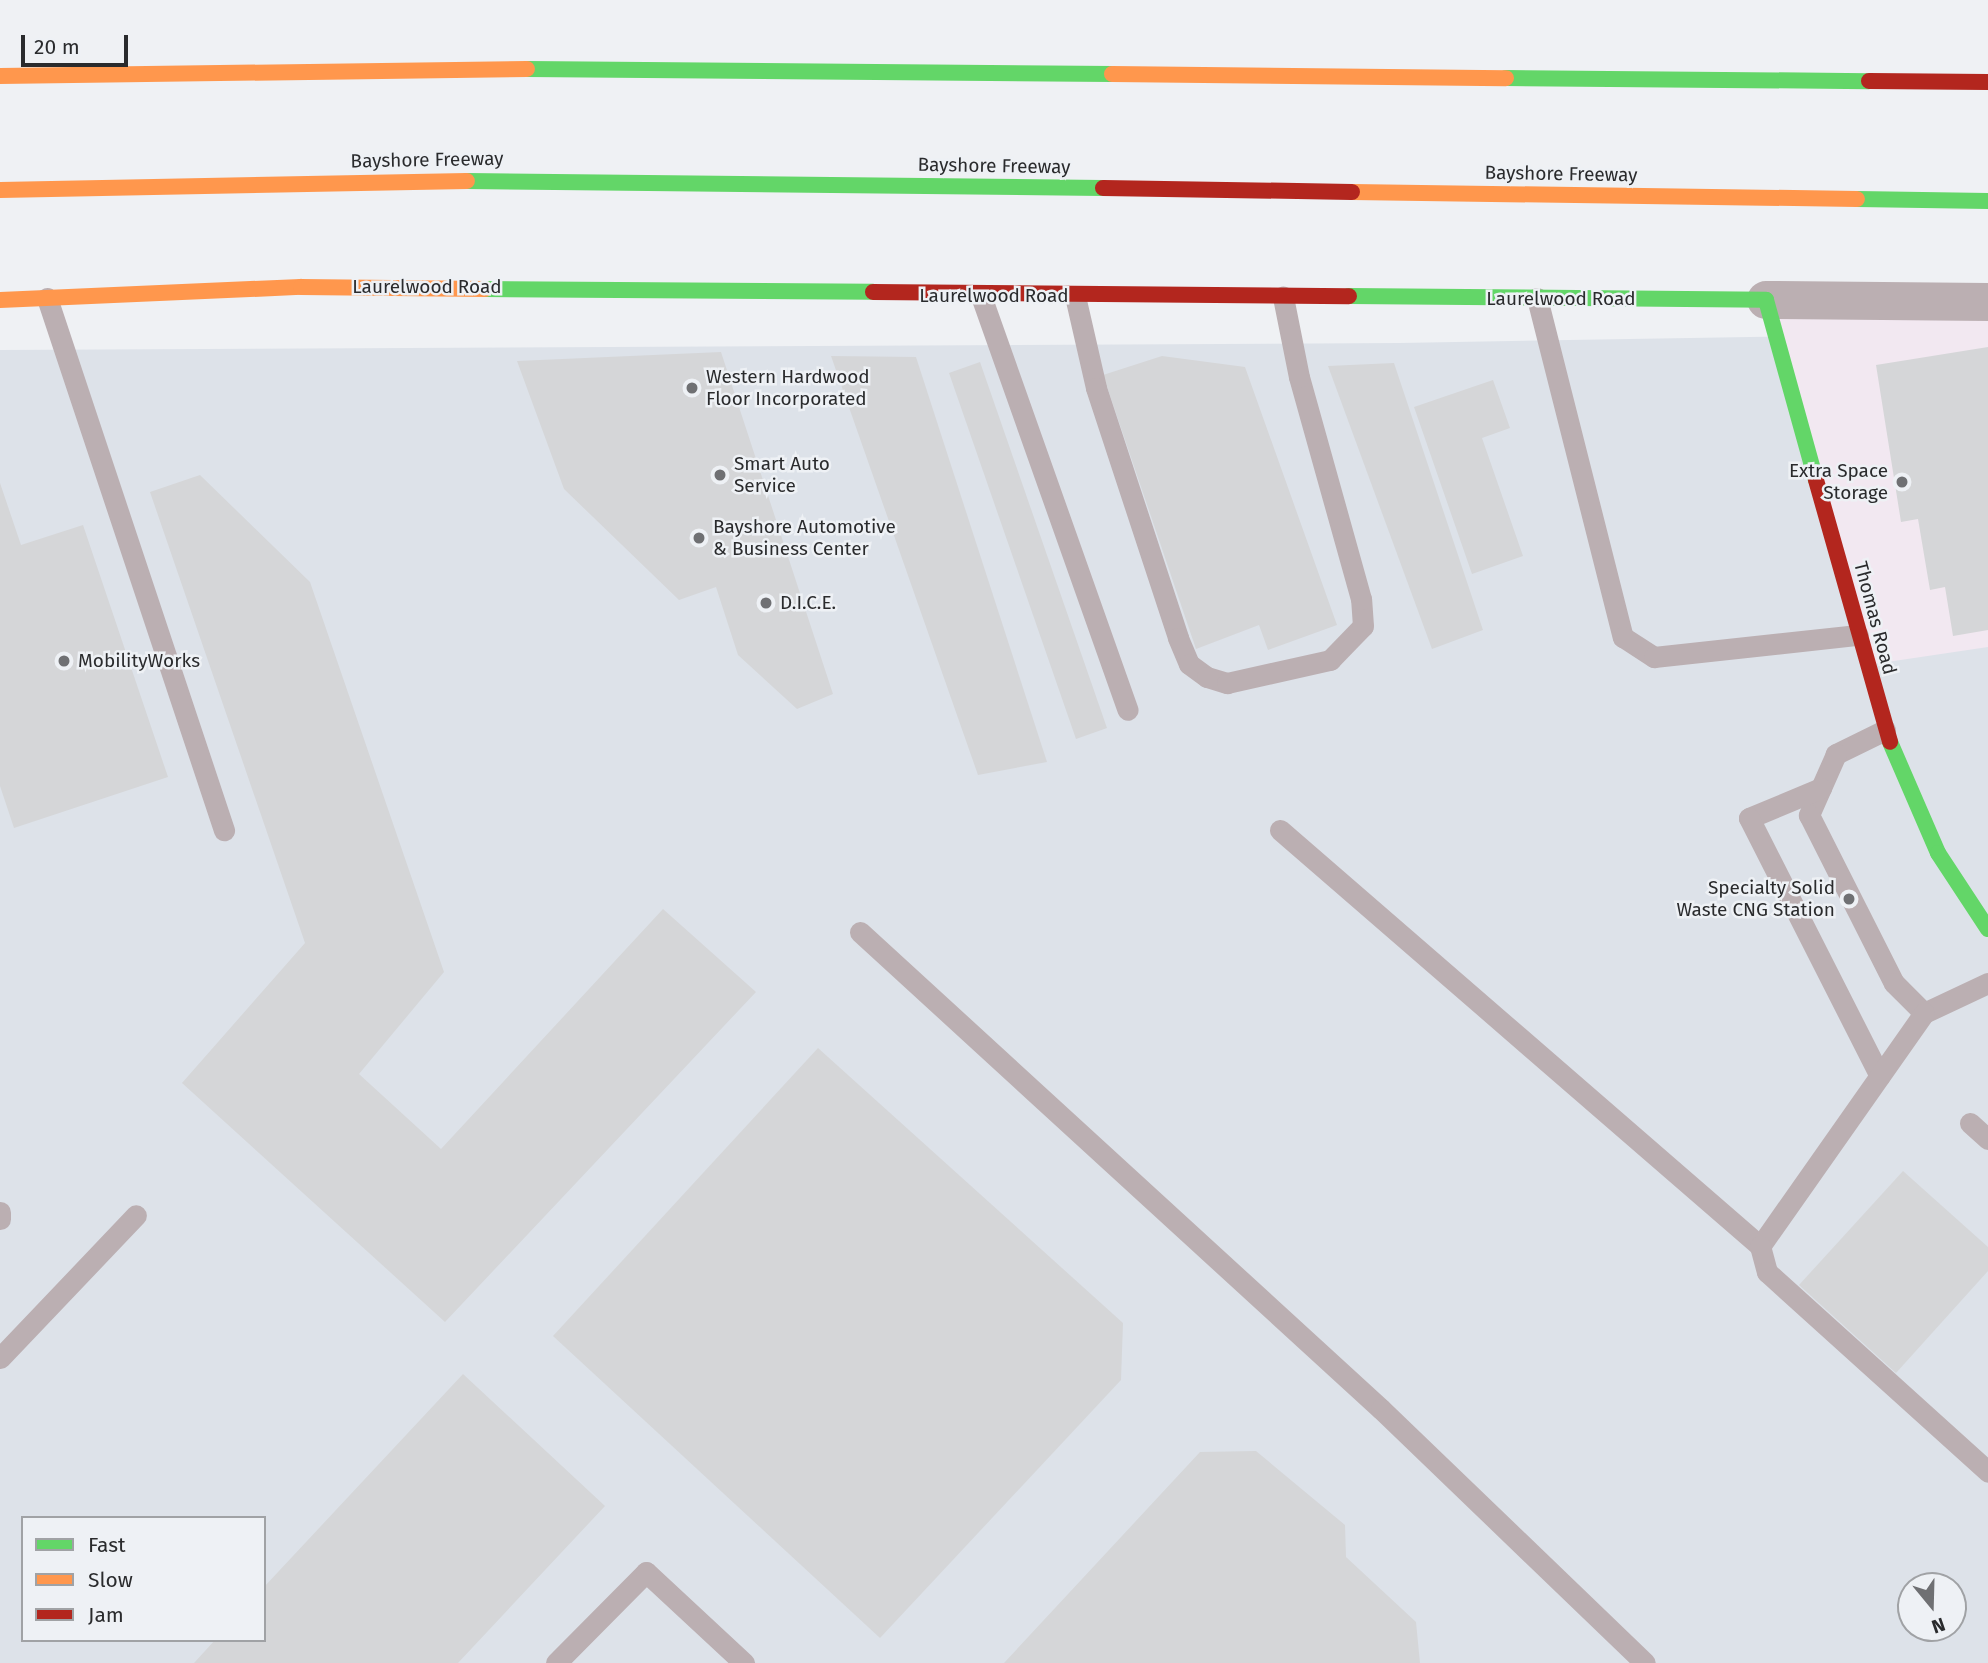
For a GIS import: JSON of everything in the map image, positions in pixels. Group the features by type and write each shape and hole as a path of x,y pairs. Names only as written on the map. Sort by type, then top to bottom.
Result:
{"main road":[{"path":"0,76 526,69 1988,82"},
{"name":"Bayshore Freeway","path":"0,190 510,180 1988,201"},
{"name":"Laurelwood Road","path":"0,300 301,287 981,296 1766,300"},
{"name":"Thomas Road","path":"1766,300 1885,730 1938,853 1988,929"}],"street":[{"name":"Laurelwood Road","path":"1766,300 1988,302"}],"lane":[{"path":"981,296 1128,710"},
{"path":"1075,296 1096,388 1189,664 1207,677 1227,683 1330,660 1363,626 1361,598 1299,377 1283,297"},
{"path":"47,298 224,830"},
{"path":"1537,298 1623,637 1654,657 1858,635"},
{"path":"1885,730 1836,754 1809,815 1894,983 1924,1013"},
{"path":"1821,788 1749,818 1880,1076"},
{"path":"1280,830 1760,1246 1767,1272 1988,1472"},
{"path":"860,932 1381,1409 1645,1663"},
{"path":"1760,1246 1924,1013 1988,983"},
{"path":"1970,1123 1988,1139"},
{"path":"0,1358 136,1215"},
{"path":"556,1663 646,1572 744,1663"}],"shaded area":[{"name":"Extra Space Storage","path":"1766,300 1988,302 1988,647 1867,665"},
{"path":"1921,334 1988,338 1988,1663 0,1663 0,350 1399,343"}],"building":[{"path":"1988,347 1988,630 1953,636 1945,587 1930,590 1918,519 1901,522 1876,365"},
{"name":"Bayshore Automotive & Business Center","path":"721,352 833,694 797,709 738,655 716,587 679,600 564,489 517,361"},
{"path":"831,356 916,357 1047,762 978,775"},
{"path":"1162,356 1245,367 1337,625 1268,650 1259,625 1196,649 1103,375"},
{"path":"980,362 1107,728 1076,739 949,373"},
{"path":"1394,363 1483,630 1432,649 1328,366"},
{"path":"1493,380 1510,428 1482,438 1523,556 1472,574 1414,407"},
{"path":"200,475 310,582 444,972 359,1074 441,1149 663,909 756,992 445,1322 182,1083 305,943 150,492"},
{"name":"MobilityWorks","path":"0,483 21,545 83,525 168,777 14,828 0,786"},
{"path":"818,1048 1123,1323 1121,1380 880,1638 553,1336"},
{"path":"1903,1171 1988,1247 1988,1271 1896,1373 1799,1285"},
{"path":"463,1374 605,1506 458,1663 194,1663 213,1642 266,1642 266,1585"},
{"path":"1256,1451 1345,1525 1346,1557 1416,1622 1420,1663 1004,1663 1200,1452"}],"traffic: fast":[{"path":"527,69 1112,74"},
{"path":"1506,78 1869,81"},
{"path":"467,181 1103,188"},
{"path":"1857,199 1988,201"},
{"path":"485,289 873,292"},
{"path":"1349,296 1766,300 1816,480"},
{"path":"1890,742 1938,853 1988,929"}],"traffic: slow":[{"path":"0,76 527,69"},
{"path":"1112,74 1506,78"},
{"path":"0,190 467,181"},
{"path":"1352,192 1857,199"},
{"path":"0,300 301,287 485,289"}],"traffic: jam":[{"path":"1869,81 1988,82"},
{"path":"1103,188 1352,192"},
{"path":"873,292 1349,296"},
{"path":"1816,480 1890,742"}],"place":[{"name":"Western Hardwood Floor Incorporated","path":"692,388"},
{"name":"Smart Auto Service","path":"720,475"},
{"name":"Extra Space Storage","path":"1902,482"},
{"name":"Bayshore Automotive & Business Center","path":"699,538"},
{"name":"D.I.C.E.","path":"766,603"},
{"name":"MobilityWorks","path":"64,661"},
{"name":"Specialty Solid Waste CNG Station","path":"1849,899"}]}
